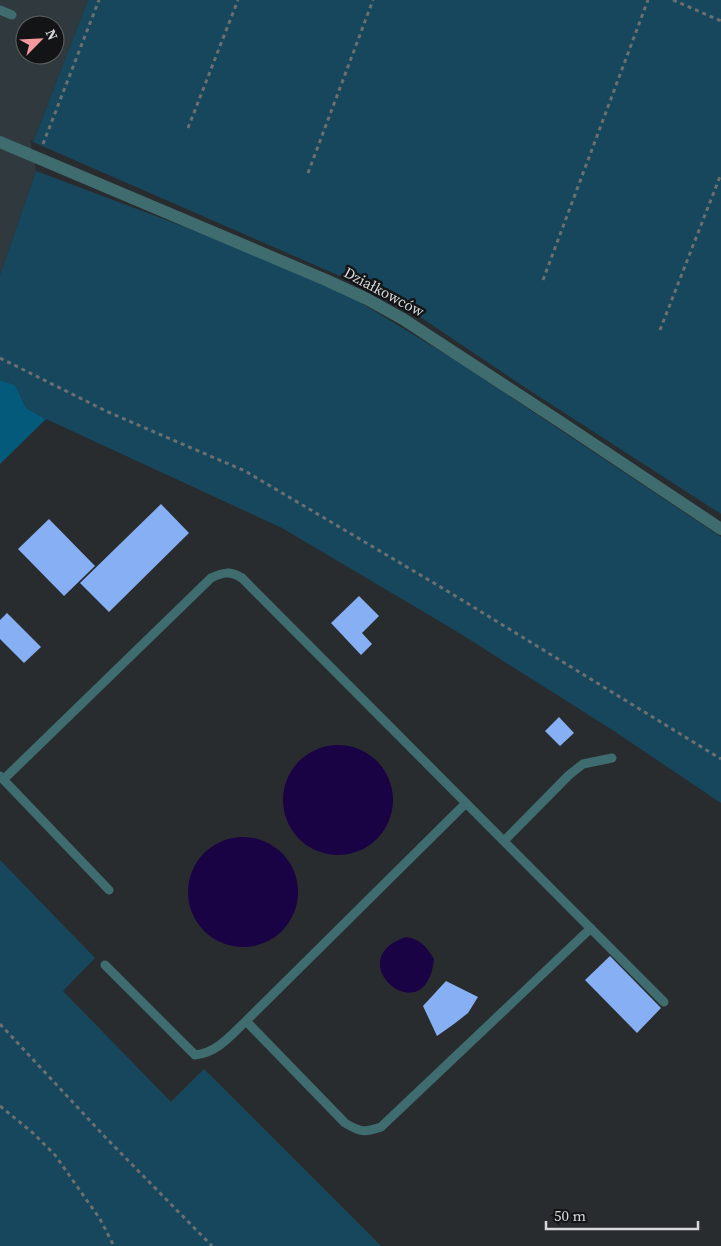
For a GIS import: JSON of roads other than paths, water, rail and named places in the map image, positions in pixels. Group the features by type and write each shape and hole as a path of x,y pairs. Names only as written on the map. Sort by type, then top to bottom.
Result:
{"street":[{"name":"Działkowców","path":"0,142 367,299 403,319 721,529"}],"lane":[{"path":"0,10 12,15"},
{"path":"109,890 2,777 211,578 221,572 232,572 249,585 664,1002"},
{"path":"504,841 583,764 612,758"},
{"path":"105,965 195,1054 205,1054 219,1046 246,1021 466,803"},
{"path":"246,1021 345,1123 358,1130 368,1132 381,1127 591,928"}]}
